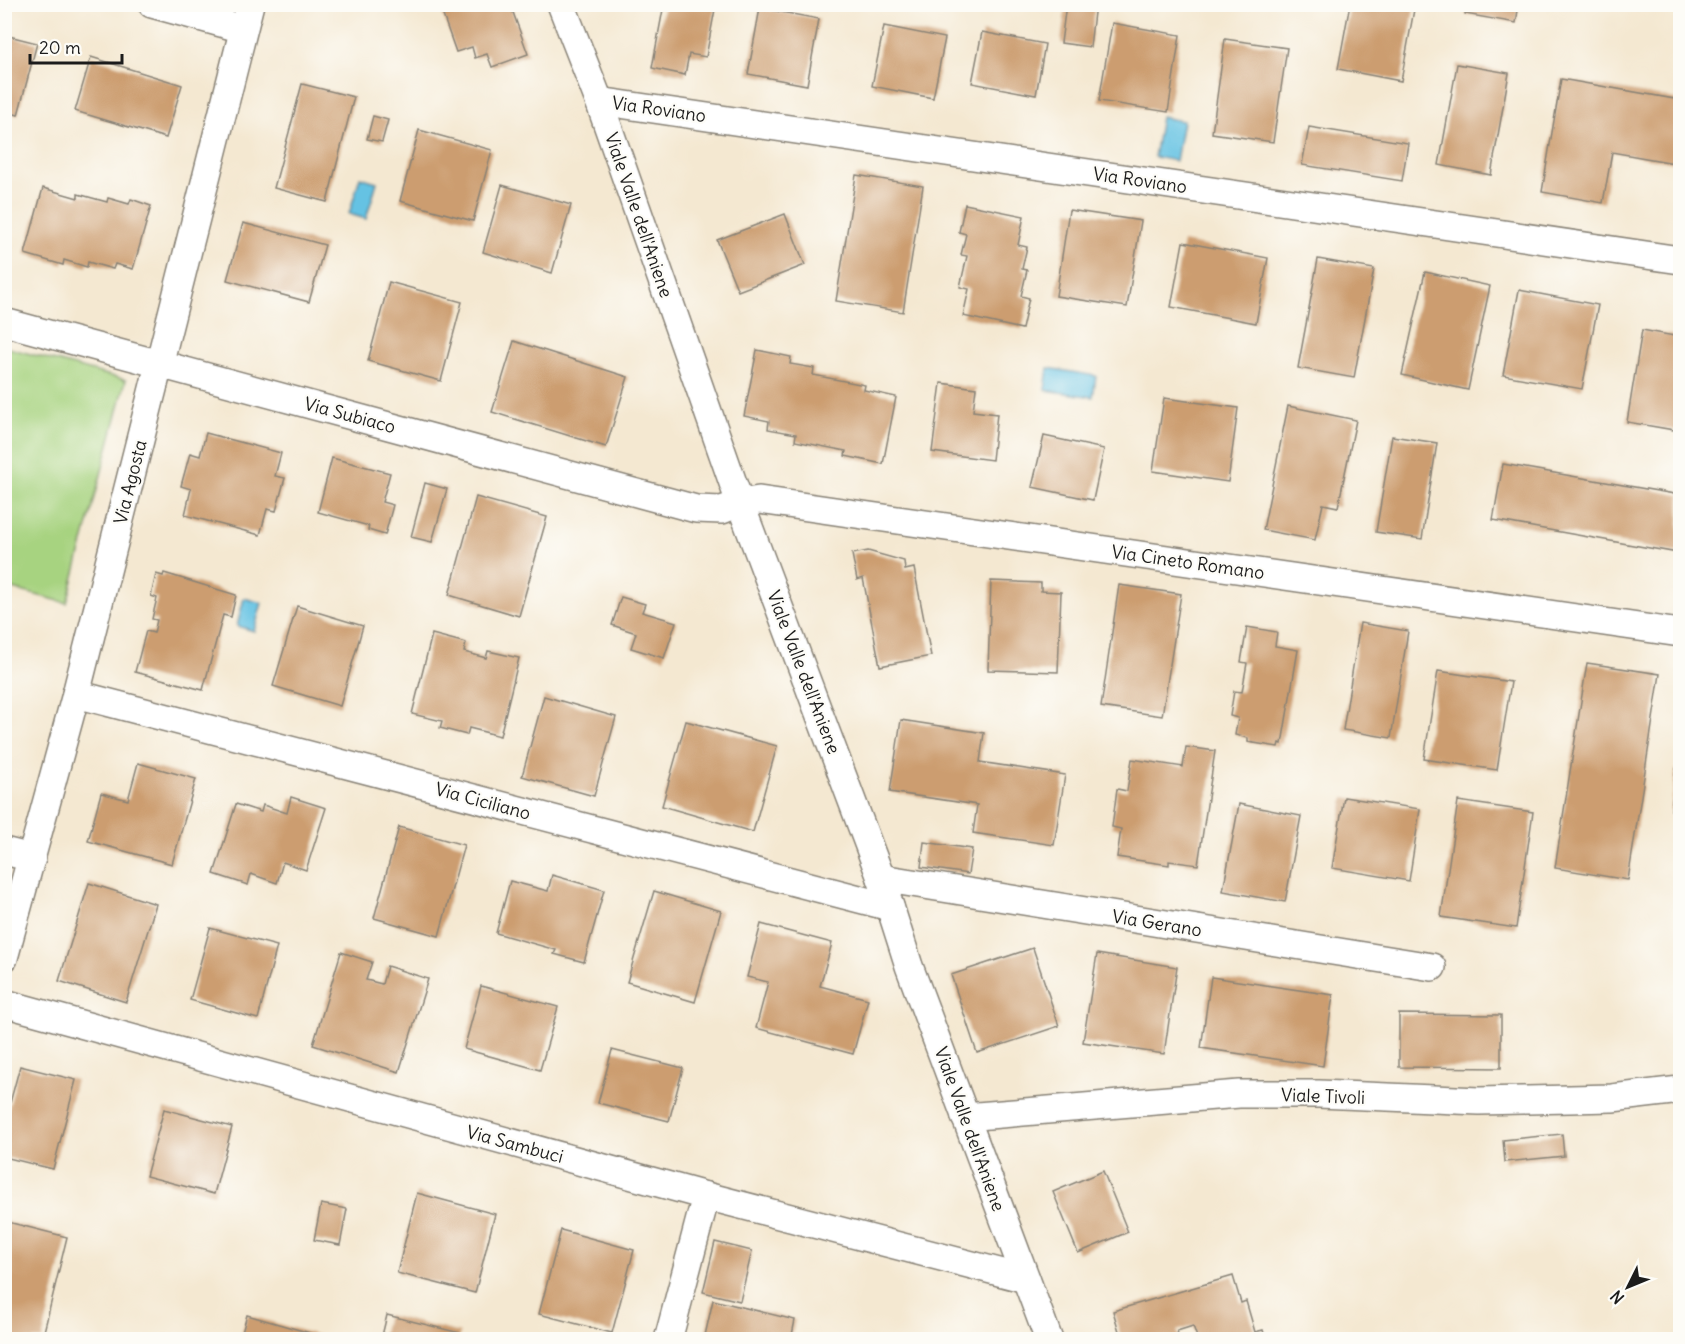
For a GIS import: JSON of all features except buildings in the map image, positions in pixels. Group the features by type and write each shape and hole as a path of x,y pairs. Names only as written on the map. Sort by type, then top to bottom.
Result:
{"street":[{"path":"152,4 246,17"},
{"name":"Viale Valle dell'Aniene","path":"561,4 599,101 740,503 881,878 965,1117 1049,1340"},
{"name":"Via Agosta","path":"4,958 76,694 246,17"},
{"name":"Via Roviano","path":"599,101 1680,260"},
{"name":"Via Subiaco","path":"4,322 696,508"},
{"name":"Via Cineto Romano","path":"696,508 722,510 740,503 759,500 1680,633"},
{"name":"Via Ciciliano","path":"76,694 890,907"},
{"path":"4,851 32,858"},
{"name":"Via Gerano","path":"881,878 1432,967"},
{"name":"Via Sambuci","path":"4,1004 706,1196 1026,1279"},
{"name":"Viale Tivoli","path":"965,1117 1239,1094 1319,1094 1479,1101 1612,1098 1680,1090"},
{"path":"668,1340 706,1196"}],"green space":[{"path":"5,347 126,380 67,603 5,587"}],"water":[{"path":"1161,117 1183,121 1176,161 1154,157"},
{"path":"360,177 377,182 366,219 349,214"},
{"path":"1048,368 1096,376 1093,397 1045,390"},
{"path":"244,598 262,603 254,631 237,626"}]}
